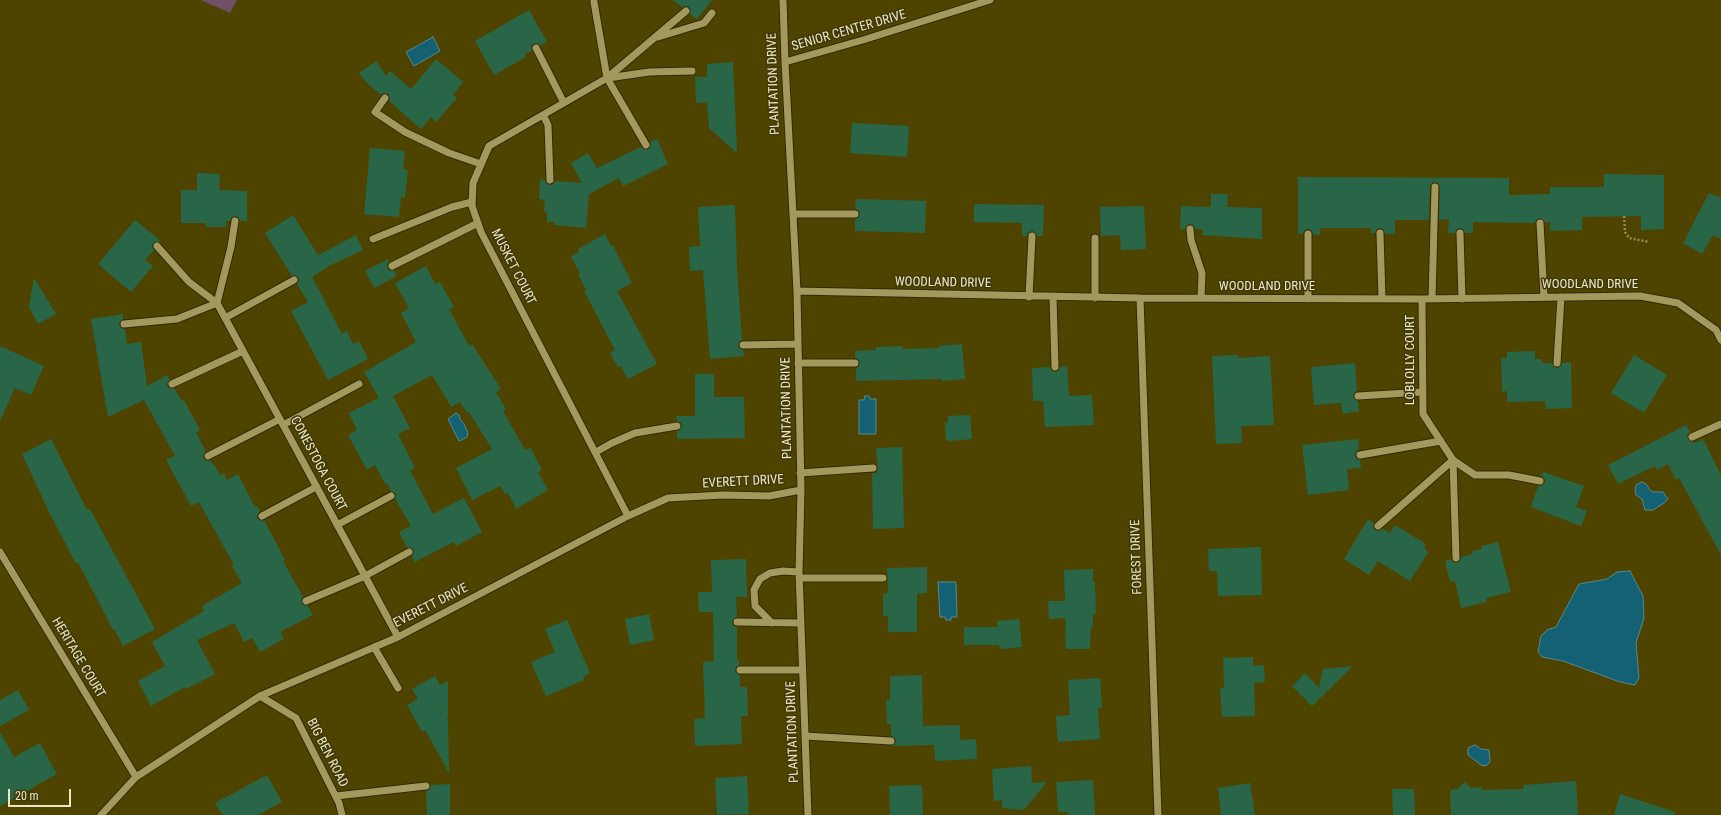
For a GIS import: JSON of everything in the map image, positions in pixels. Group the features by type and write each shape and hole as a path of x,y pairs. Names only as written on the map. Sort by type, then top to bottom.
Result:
{"street":[{"name":"PLANTATION DRIVE","path":"783,0 784,62 797,291 801,490 799,575 808,815"},
{"name":"SENIOR CENTER DRIVE","path":"784,62 863,40 990,0"},
{"path":"594,2 607,78 646,145"},
{"path":"607,78 686,10"},
{"path":"654,38 704,23 712,13"},
{"path":"536,48 564,103"},
{"path":"607,78 649,72 692,71"},
{"name":"MUSKET COURT","path":"607,78 490,146 472,183 472,202 478,223 628,516"},
{"path":"385,98 375,112 417,138 448,153 481,164"},
{"path":"543,115 548,126 550,180"},
{"path":"1432,299 1435,187"},
{"path":"373,239 452,207 472,202"},
{"path":"793,214 855,214"},
{"path":"217,302 231,247 235,221"},
{"path":"392,266 478,223"},
{"path":"1540,223 1544,297"},
{"path":"1190,229 1191,240 1202,273 1201,298"},
{"path":"1460,233 1462,299"},
{"path":"1308,234 1308,299"},
{"path":"1380,234 1382,299"},
{"path":"1029,297 1032,236"},
{"path":"1095,238 1096,298"},
{"path":"157,246 189,282 217,302"},
{"path":"225,318 294,280"},
{"name":"WOODLAND DRIVE","path":"797,291 1096,298 1462,299 1640,296 1678,303 1716,330 1721,340"},
{"path":"1053,297 1055,367"},
{"path":"1557,363 1561,297"},
{"name":"FOREST DRIVE","path":"1140,298 1158,815"},
{"name":"LOBLOLLY COURT","path":"1422,299 1423,414 1453,460"},
{"path":"124,324 177,319 217,302"},
{"name":"CONESTOGA COURT","path":"217,302 398,637"},
{"path":"743,345 798,344"},
{"path":"172,384 243,351"},
{"path":"798,363 855,363"},
{"path":"208,456 359,384"},
{"path":"1358,396 1423,392"},
{"path":"1692,437 1721,424"},
{"path":"596,452 612,442 635,433 677,426"},
{"path":"1360,455 1441,441"},
{"path":"1453,460 1474,476 1509,474 1540,481"},
{"path":"1378,526 1453,460"},
{"path":"1453,460 1456,558"},
{"path":"800,473 873,468"},
{"path":"262,516 316,487"},
{"name":"EVERETT DRIVE","path":"101,815 136,777 260,696 398,637 628,516 668,498 723,495 769,496 801,490"},
{"path":"337,525 391,496"},
{"name":"HERITAGE COURT","path":"0,552 136,777"},
{"path":"306,601 365,576 409,552"},
{"path":"772,623 755,606 754,590 760,579 770,573 782,571 799,575 883,578"},
{"path":"737,622 801,623"},
{"path":"374,647 398,688"},
{"path":"740,670 802,670"},
{"name":"BIG BEN ROAD","path":"260,696 296,718 336,796 342,815"},
{"path":"805,736 891,741"},
{"path":"336,796 426,786"}],"path":[{"path":"1624,216 1625,232 1629,238 1649,242"}],"shaded area":[{"path":"201,0 237,0 230,13"}],"water":[{"path":"433,37 440,51 414,66 406,52"},
{"path":"865,396 869,396 870,399 876,399 876,434 859,434 859,400 864,400"},
{"path":"456,413 459,415 468,433 467,437 459,441 448,419"},
{"path":"1642,482 1646,484 1653,492 1663,492 1668,499 1653,510 1645,510 1642,499 1636,495 1635,488 1637,484"},
{"path":"1630,571 1643,596 1644,618 1636,643 1639,678 1635,685 1620,682 1563,661 1542,657 1538,652 1541,636 1547,630 1556,627 1579,584 1607,579 1617,572"},
{"path":"938,582 956,582 957,617 951,617 951,620 946,620 945,617 940,617"},
{"path":"1475,745 1481,749 1489,750 1490,762 1486,766 1481,765 1468,755 1468,748"}],"building":[{"path":"673,0 712,0 697,19 690,14 690,8 686,6 682,7"},
{"path":"529,10 547,42 540,46 537,43 533,44 531,47 532,50 525,54 526,57 494,75 475,41"},
{"path":"436,59 463,82 453,95 457,98 436,122 431,117 421,129 389,101 390,98 388,94 385,93 381,95 365,81 359,73 376,61 386,76 390,71 411,89"},
{"path":"733,62 737,153 709,128 707,102 696,103 695,77 707,77 707,64"},
{"path":"852,123 909,126 907,157 850,153"},
{"path":"657,139 668,164 623,186 619,178 589,194 586,228 554,225 555,222 547,222 547,212 544,211 545,200 539,199 540,179 545,180 546,183 550,185 555,181 582,183 571,163 588,153 597,168 641,147 648,149 650,147 650,142"},
{"path":"370,148 405,151 403,169 408,170 405,198 401,197 399,217 364,214"},
{"path":"197,173 220,174 219,190 247,191 247,221 240,221 238,217 235,216 231,218 230,221 226,221 226,227 206,227 206,223 181,223 181,190 197,190"},
{"path":"1604,174 1664,175 1664,229 1641,230 1641,216 1582,217 1582,230 1550,231 1550,222 1545,222 1540,218 1537,219 1535,223 1473,222 1473,233 1465,233 1464,230 1460,228 1457,229 1455,233 1448,233 1449,219 1439,220 1440,187 1438,183 1435,182 1431,184 1430,187 1429,220 1395,220 1395,234 1385,234 1384,230 1380,228 1377,229 1375,233 1371,233 1371,228 1320,228 1320,235 1313,234 1312,231 1308,229 1305,230 1303,234 1298,234 1298,177 1509,178 1509,195 1550,194 1550,187 1604,187"},
{"path":"1709,193 1721,198 1721,239 1713,235 1702,254 1683,243"},
{"path":"1211,194 1228,194 1227,207 1262,208 1262,239 1202,235 1203,230 1195,229 1194,226 1190,224 1187,225 1185,229 1180,229 1181,206 1211,207"},
{"path":"856,199 926,201 925,233 855,231 855,219 858,218 860,214 859,211 855,209"},
{"path":"974,204 1044,205 1043,236 1037,236 1035,232 1032,231 1028,233 1027,236 1022,236 1022,223 974,222"},
{"path":"735,205 737,268 742,340 738,345 740,349 743,350 744,356 710,359 703,270 690,271 689,247 700,246 698,207"},
{"path":"1144,206 1146,249 1121,250 1120,235 1101,236 1100,207"},
{"path":"293,215 318,255 356,235 363,250 329,266 312,277 342,334 347,331 353,344 359,341 368,359 328,380 291,311 308,302 297,284 299,278 292,276 265,233"},
{"path":"135,220 161,241 153,243 152,247 154,250 145,260 153,266 131,292 98,264"},
{"path":"605,234 611,246 613,245 632,283 617,291 657,364 628,379 621,366 618,367 610,353 615,350 584,291 586,290 578,274 580,273 571,257 579,252 578,249"},
{"path":"388,259 388,269 391,271 394,270 397,276 374,288 365,271"},
{"path":"426,266 435,284 440,282 454,307 449,309 469,346 472,344 501,389 496,392 506,409 503,411 525,450 530,447 542,470 538,472 548,490 516,509 508,493 505,494 500,486 472,500 456,468 492,449 469,412 467,413 460,402 451,407 432,375 393,396 410,428 398,434 415,468 410,471 433,514 464,498 482,532 456,546 454,542 415,562 412,556 414,550 407,547 399,532 411,526 395,499 396,494 391,491 387,483 385,484 375,465 367,470 348,435 357,430 349,413 379,398 364,372 416,342 401,313 409,308 395,283"},
{"path":"34,278 56,314 38,324 29,307"},
{"path":"123,314 123,319 119,325 125,329 127,344 141,342 147,386 167,375 170,380 167,383 168,386 171,389 174,388 182,401 184,400 200,430 196,432 206,452 203,455 204,459 207,461 210,460 220,475 224,473 227,480 238,474 255,507 257,506 260,512 257,518 264,520 285,560 283,561 303,597 301,600 302,603 308,606 313,615 280,632 284,639 260,652 252,638 244,642 234,623 197,640 215,674 186,689 185,687 151,706 138,681 165,666 152,642 204,611 202,606 242,583 232,566 234,565 199,502 191,506 166,460 175,456 144,400 108,417 91,319"},
{"path":"962,344 965,379 942,381 942,379 856,381 856,368 860,363 855,358 855,351 876,350 876,347 903,346 903,349 939,348 939,346"},
{"path":"0,346 44,366 31,395 15,388 0,421"},
{"path":"1535,351 1535,359 1542,359 1542,363 1552,363 1554,367 1557,368 1561,366 1562,363 1571,362 1572,408 1546,409 1545,401 1507,402 1507,391 1502,392 1501,358 1507,358 1507,352"},
{"path":"1238,355 1238,358 1270,356 1274,425 1241,426 1242,443 1216,444 1212,356"},
{"path":"1634,355 1667,375 1644,413 1611,393"},
{"path":"1355,363 1357,391 1354,393 1353,397 1358,401 1359,411 1343,414 1341,403 1314,405 1311,367"},
{"path":"1067,366 1069,396 1092,395 1094,425 1045,427 1043,401 1033,401 1032,368 1050,367 1052,371 1056,372 1060,367"},
{"path":"695,374 714,374 714,397 744,397 745,438 677,439 677,431 680,430 682,426 681,423 677,421 676,416 695,416"},
{"path":"970,415 972,439 946,440 945,423 948,423 948,416"},
{"path":"1686,425 1690,432 1687,436 1688,439 1695,443 1703,439 1721,475 1721,555 1679,478 1676,480 1668,464 1657,470 1655,466 1618,484 1608,465"},
{"path":"51,439 87,510 90,509 155,629 123,646 115,630 113,630 78,562 76,564 48,510 22,454"},
{"path":"1358,439 1359,450 1355,455 1356,458 1360,460 1361,468 1347,469 1349,490 1308,495 1302,445"},
{"path":"902,447 904,528 873,529 872,473 877,473 878,468 876,448"},
{"path":"1543,472 1584,486 1576,507 1587,511 1581,526 1531,507 1538,486 1542,486 1545,482 1545,479 1541,476"},
{"path":"1368,519 1374,523 1373,527 1376,531 1383,529 1390,533 1395,525 1426,544 1424,548 1428,552 1410,581 1378,561 1369,575 1344,559"},
{"path":"1498,542 1511,592 1486,598 1487,602 1461,608 1455,581 1450,582 1445,561 1451,559 1454,563 1458,562 1461,557 1472,554 1472,551 1482,549 1481,546"},
{"path":"1261,547 1262,595 1218,596 1217,571 1209,571 1208,549"},
{"path":"746,559 747,597 736,597 737,617 732,622 733,625 737,627 737,660 739,660 739,665 735,670 740,675 740,687 747,687 748,716 741,716 742,744 695,746 694,719 705,718 703,662 714,661 713,612 699,612 698,592 712,592 711,560"},
{"path":"927,567 927,593 917,594 917,632 888,632 888,616 883,616 883,594 888,593 887,568"},
{"path":"1093,569 1096,614 1093,614 1090,649 1066,649 1065,618 1049,619 1048,601 1065,601 1064,570"},
{"path":"649,614 654,640 630,645 625,619"},
{"path":"1019,619 1022,647 1000,649 999,645 964,645 964,627 998,627 997,621"},
{"path":"567,620 590,673 583,677 584,680 546,696 531,662 555,652 545,629"},
{"path":"1253,657 1253,666 1264,665 1265,682 1254,683 1255,716 1222,717 1220,688 1224,688 1223,658"},
{"path":"1353,666 1312,706 1292,686 1305,673 1319,688 1323,669"},
{"path":"922,675 923,726 960,725 960,740 976,739 977,759 935,761 934,745 892,746 896,739 891,736 891,724 887,724 886,700 890,700 890,676"},
{"path":"435,676 440,685 448,681 447,718 449,773 425,730 422,732 407,705 418,699 412,689"},
{"path":"1100,678 1102,708 1098,708 1100,739 1058,742 1056,716 1070,715 1068,680"},
{"path":"18,690 29,710 0,726 0,700"},
{"path":"0,732 14,757 40,743 57,774 0,806"},
{"path":"1031,766 1032,783 1047,782 1024,810 1002,808 1002,800 994,801 992,769"},
{"path":"267,775 282,802 258,815 222,815 215,803"},
{"path":"747,776 749,814 717,815 715,778"},
{"path":"1093,780 1095,815 1068,815 1068,812 1058,812 1056,782"},
{"path":"1576,781 1578,815 1451,815 1450,790 1457,789 1465,782 1471,788 1482,787 1481,790 1524,789 1523,785"},
{"path":"1250,783 1255,815 1221,815 1218,788"},
{"path":"450,784 450,815 427,815 426,791 431,785"},
{"path":"922,785 923,815 890,815 889,786"},
{"path":"1392,789 1414,789 1415,815 1393,815"},
{"path":"1620,794 1675,812 1674,815 1614,815"}]}
